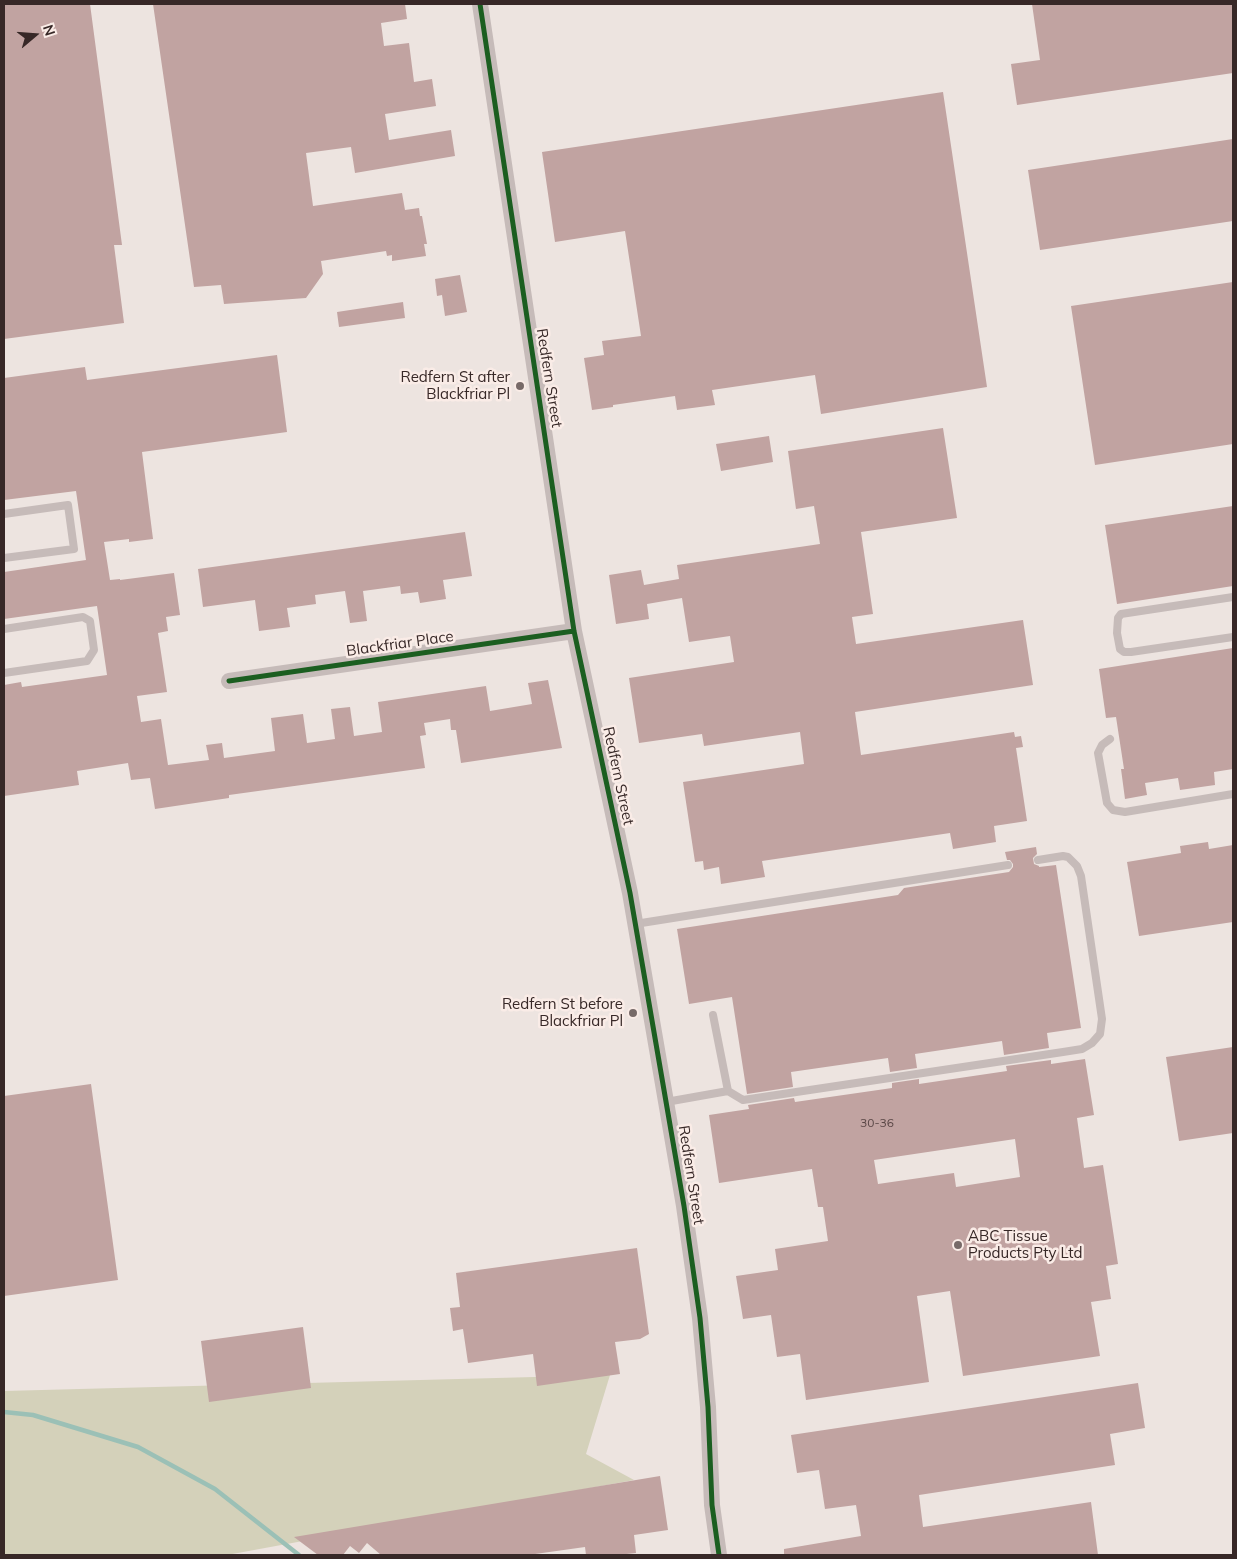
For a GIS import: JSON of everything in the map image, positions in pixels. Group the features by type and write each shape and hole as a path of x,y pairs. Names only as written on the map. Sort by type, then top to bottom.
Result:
{"street":[{"name":"Redfern Street","path":"480,4 574,631 636,924 700,1318 708,1407 712,1505 717,1555"},
{"name":"Blackfriar Place","path":"228,681 574,631"}],"lane":[{"path":"4,514 68,505 74,549 4,558"},
{"path":"1233,597 1121,614 1118,618 1117,633 1120,650 1124,652 1233,637"},
{"path":"4,629 83,617 90,621 94,650 87,661 4,673"},
{"path":"1110,739 1102,745 1098,753 1107,803 1113,810 1125,812 1233,794"},
{"path":"666,1102 728,1091 743,1100 1063,1052 1082,1048 1092,1043 1100,1034 1102,1019 1080,876 1076,866 1068,857 1062,856 1038,860"},
{"path":"636,924 1008,865"},
{"path":"713,1015 728,1091"}],"shaded area":[{"path":"610,1375 586,1454 634,1480 227,1555 4,1555 4,1391"}],"building":[{"path":"4,4 90,4 122,245 114,245 124,323 4,339"},
{"path":"153,4 405,4 407,19 381,23 384,46 409,43 414,82 432,79 436,106 385,114 389,140 451,130 455,156 355,173 351,147 306,153 313,206 402,193 405,210 419,208 427,244 424,244 426,256 392,261 392,255 387,256 386,251 321,261 323,274 306,298 224,304 221,285 194,287"},
{"path":"1032,4 1233,4 1233,73 1017,105 1011,64 1040,60"},
{"path":"943,92 987,387 821,414 815,375 712,390 715,405 677,410 675,396 592,410 584,358 604,355 602,341 641,336 625,231 555,242 542,152"},
{"path":"1233,139 1233,221 1040,250 1028,170"},
{"path":"460,275 467,312 445,316 442,295 437,296 435,279"},
{"path":"1233,282 1233,444 1095,465 1071,306"},
{"path":"403,302 405,318 339,327 337,312"},
{"path":"277,355 287,432 142,452 153,539 129,542 129,539 104,542 110,580 174,573 180,615 166,617 168,631 158,633 167,692 137,696 141,722 161,719 168,765 209,760 206,745 222,743 224,758 275,751 271,718 303,714 307,743 335,739 331,709 350,707 354,736 382,732 378,702 486,686 490,711 532,704 528,683 548,680 562,748 461,763 456,730 451,730 450,719 424,723 426,735 420,736 425,768 229,795 229,798 155,809 150,778 131,780 128,763 77,771 79,785 4,796 4,685 21,682 22,687 107,675 97,606 4,619 4,572 86,560 76,491 4,500 4,378 85,367 87,380"},
{"path":"943,428 957,518 861,532 873,614 852,617 856,644 1023,620 1033,685 855,712 861,755 1014,732 1015,737 1021,736 1023,747 1016,748 1027,821 994,826 996,842 953,849 950,833 762,861 765,877 721,884 719,867 704,870 703,861 695,862 683,782 804,764 800,732 704,746 702,734 639,743 629,678 734,662 730,636 689,642 682,598 647,604 649,619 616,624 609,575 641,570 644,585 679,579 677,565 820,544 814,506 796,509 788,451"},
{"path":"769,436 773,462 721,471 716,444"},
{"path":"1233,506 1233,586 1117,604 1105,525"},
{"path":"465,532 472,576 443,580 446,599 420,603 418,592 401,594 400,586 363,591 367,621 350,623 345,591 315,595 316,604 287,608 290,627 259,631 255,600 203,607 198,569"},
{"path":"1233,648 1233,769 1214,772 1215,785 1180,790 1178,778 1145,783 1147,795 1125,799 1121,769 1124,769 1116,717 1106,718 1099,669"},
{"path":"1208,842 1209,849 1233,845 1233,922 1139,936 1127,862 1181,853 1180,846"},
{"path":"1036,847 1037,854 1033,858 1034,864 1039,867 1056,865 1081,1028 1047,1033 1049,1048 1004,1055 1002,1041 915,1054 917,1068 890,1072 888,1058 791,1072 793,1087 747,1094 732,997 689,1004 677,929 898,895 904,888 1009,872 1013,864 1010,860 1007,860 1005,852"},
{"path":"1233,1047 1233,1133 1179,1141 1166,1057"},
{"path":"1085,1059 1094,1115 1077,1118 1084,1168 1103,1165 1118,1264 1106,1266 1111,1299 1091,1302 1100,1356 963,1376 950,1291 917,1296 929,1382 806,1400 800,1354 777,1357 771,1315 743,1319 736,1276 778,1270 775,1249 828,1241 823,1207 818,1207 812,1169 719,1183 709,1115 749,1109 748,1105 794,1098 795,1102 892,1088 892,1083 919,1079 919,1084 1007,1071 1006,1066 1051,1060 1051,1064","holes":["1015,1139 1020,1177 956,1187 954,1173 878,1184 874,1160"]},
{"path":"91,1084 118,1280 4,1296 4,1096"},
{"path":"637,1248 649,1334 640,1339 615,1342 620,1374 537,1386 533,1354 468,1363 463,1329 453,1331 450,1308 460,1307 456,1273"},
{"path":"303,1327 311,1388 209,1402 201,1341"},
{"path":"1138,1383 1145,1428 1110,1434 1115,1465 919,1495 923,1527 1091,1502 1098,1555 784,1555 784,1549 861,1536 856,1505 825,1509 819,1470 797,1473 791,1435"},
{"path":"660,1476 668,1530 634,1535 636,1553 586,1555 585,1547 528,1555 381,1555 367,1543 359,1553 350,1546 343,1555 318,1555 294,1537"}],"waterway":[{"path":"4,1412 33,1415 138,1447 215,1489 299,1555"}],"cycle path":[{"path":"480,4 574,631 630,893 684,1206 700,1318 708,1407 712,1505 719,1555"},
{"path":"229,681 574,631"}],"place":[{"name":"Redfern St after Blackfriar Pl","path":"520,386"},
{"name":"Redfern St before Blackfriar Pl","path":"633,1013"},
{"name":"ABC Tissue Products Pty Ltd","path":"958,1245"}]}
